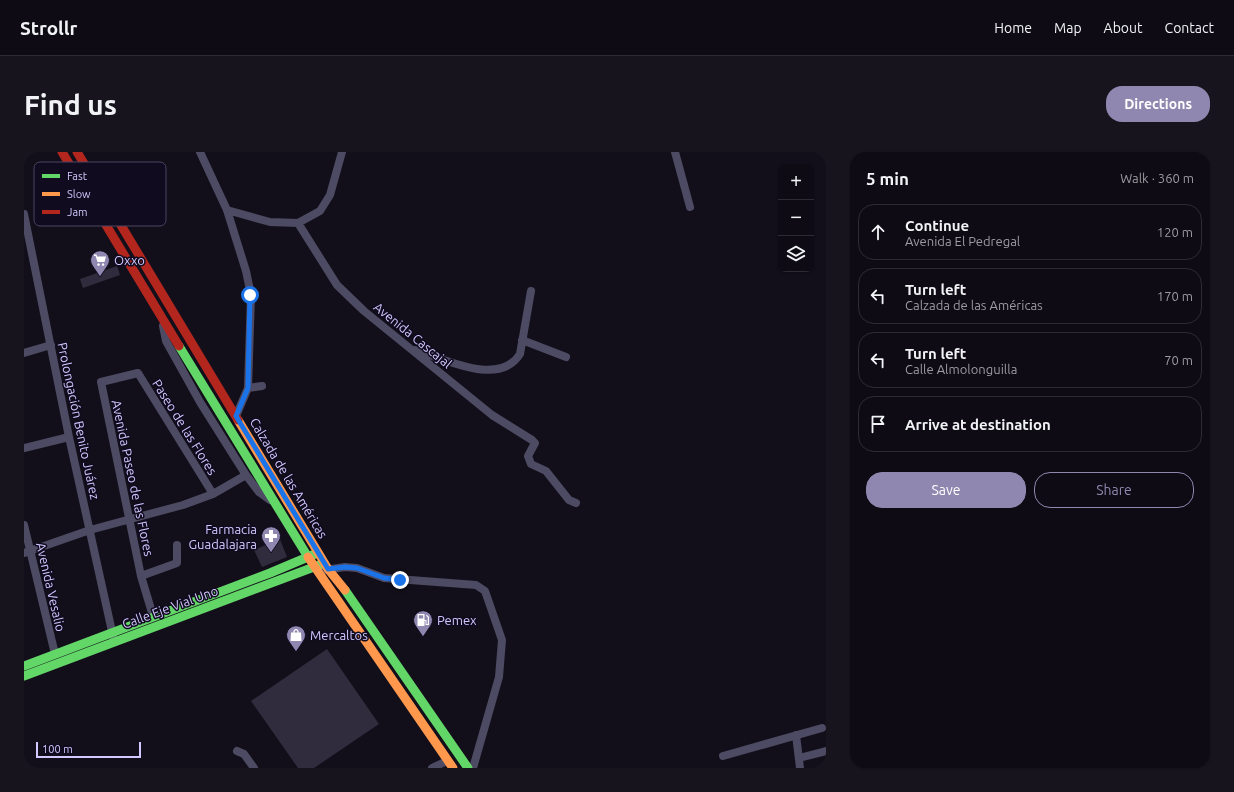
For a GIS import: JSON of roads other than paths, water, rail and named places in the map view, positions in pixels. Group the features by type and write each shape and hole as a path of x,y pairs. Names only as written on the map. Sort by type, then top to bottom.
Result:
{"main road":[{"name":"Calzada de las Américas","path":"62,152 68,162"},
{"name":"Calzada de las Américas","path":"77,152 83,162"},
{"name":"Calzada de las Américas","path":"106,226 273,502 317,571 407,698 450,764"},
{"name":"Calzada de las Américas","path":"121,226 326,566 341,584 389,651 468,768"},
{"name":"Calle Eje Vial Uno","path":"24,666 309,558 318,552"},
{"name":"Calle Eje Vial Uno","path":"24,676 115,642 317,571 326,566"}],"street":[{"path":"200,152 227,210 246,271 250,295 248,388 236,416"},
{"path":"227,210 270,222 298,223 320,211 330,195 342,152"},
{"path":"675,152 690,206"},
{"name":"Prolongación Benito Juárez","path":"24,216 69,437 111,632 115,642"},
{"name":"Avenida Cascajal","path":"298,223 337,285 364,311 492,415 535,443 528,456 531,464 546,471 569,500 576,503"},
{"path":"412,349 465,366 488,369 508,365 516,360 520,354 530,291"},
{"path":"162,319 166,341 200,402 246,475 259,492 273,502"},
{"path":"522,340 566,357"},
{"path":"24,352 51,345"},
{"name":"Paseo de las Flores","path":"138,373 213,494"},
{"name":"Avenida Paseo de las Flores","path":"138,373 101,382 131,520 141,576 153,616"},
{"path":"248,388 262,386"},
{"path":"24,448 69,437"},
{"path":"27,552 90,530 131,520 213,494 246,475"},
{"name":"Avenida Vesalio","path":"24,525 27,552 55,654"},
{"path":"141,576 177,563 177,545"},
{"path":"326,566 357,568 384,578 476,585 485,591 500,631 502,647 499,677 473,768"},
{"path":"724,756 822,728"},
{"path":"796,735 800,768"},
{"path":"237,751 244,754 254,768"},
{"path":"799,758 826,751"},
{"path":"432,768 450,764"}],"place":[{"name":"Oxxo","path":"100,277"},
{"name":"Farmacia Guadalajara","path":"271,553"},
{"name":"Pemex","path":"423,637"},
{"name":"Mercaltos","path":"296,652"}]}
